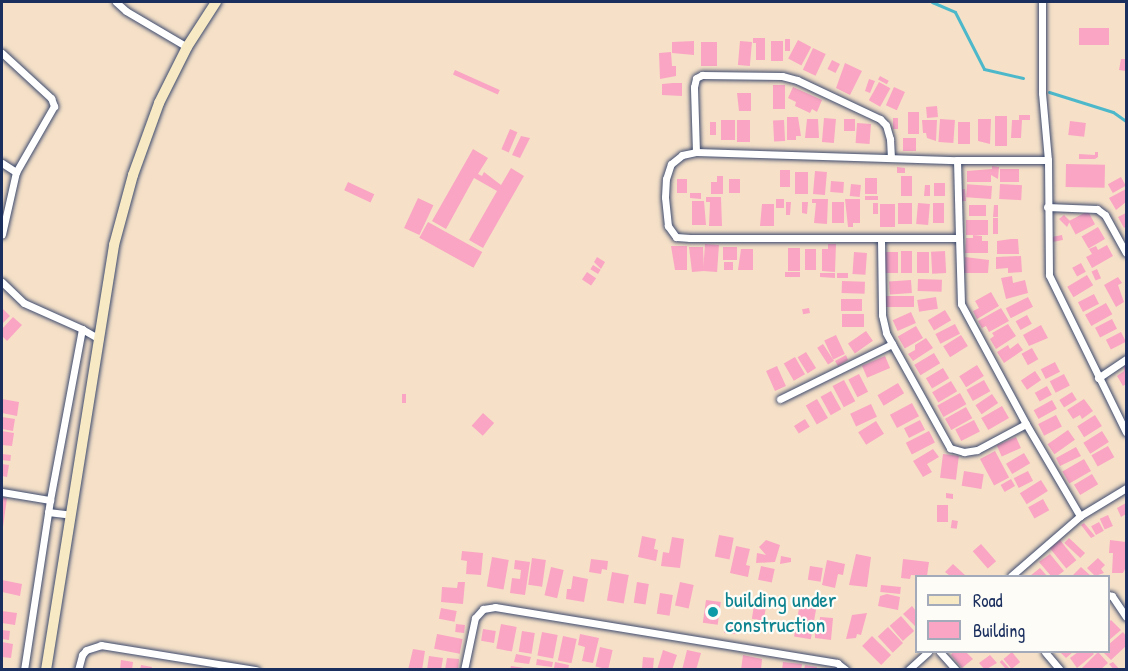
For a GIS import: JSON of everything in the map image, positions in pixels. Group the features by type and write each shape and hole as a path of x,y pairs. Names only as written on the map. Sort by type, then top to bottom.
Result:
{"street":[{"path":"116,2 126,12 187,47"},
{"path":"46,669 114,245 133,175 159,102 187,47 216,2"},
{"path":"1042,2 1042,93 1048,160 1049,275 1126,432"},
{"path":"2,53 51,98 54,106 15,172 12,198 2,234"},
{"path":"696,153 694,87 696,78 702,75 782,76 797,80 880,119 886,125 891,157"},
{"path":"959,238 676,237 668,226 666,179 671,164 682,155 696,153 957,160 1048,160"},
{"path":"957,160 961,304 1026,424 1080,516"},
{"path":"2,164 15,172"},
{"path":"1047,207 1097,209 1105,215 1126,253"},
{"path":"881,239 882,315 892,344 950,448 955,452 977,450 1026,424"},
{"path":"2,282 24,303 99,339"},
{"path":"24,669 50,500 81,329"},
{"path":"780,399 892,344"},
{"path":"1098,378 1126,359"},
{"path":"1012,575 1080,516 1126,488"},
{"path":"2,492 50,500"},
{"path":"48,512 71,515"},
{"path":"1110,596 1126,617"},
{"path":"464,669 475,618 483,609 495,607 837,663 846,669"},
{"path":"78,669 81,655 86,650 101,645 256,669"},
{"path":"908,669 926,653"},
{"path":"942,653 956,669"},
{"path":"1047,653 1060,669"}],"building":[{"path":"1079,28 1109,28 1109,45 1079,45"},
{"path":"753,38 765,38 765,60 756,60 756,43 753,43"},
{"path":"785,39 790,39 790,51 785,51"},
{"path":"798,40 811,47 801,66 788,59"},
{"path":"694,41 694,55 672,53 672,42"},
{"path":"740,41 752,42 750,66 738,65"},
{"path":"771,41 783,41 783,61 771,61"},
{"path":"701,42 717,42 717,66 701,66"},
{"path":"813,48 826,54 816,76 803,70"},
{"path":"671,52 672,66 676,66 676,76 660,79 659,53"},
{"path":"1121,59 1126,59 1126,71 1119,70"},
{"path":"832,60 840,64 835,73 827,69"},
{"path":"845,63 862,71 850,95 836,88"},
{"path":"455,70 500,90 498,94 453,75"},
{"path":"880,76 889,81 887,84 878,79"},
{"path":"869,79 875,81 870,93 865,91"},
{"path":"879,82 890,88 880,107 869,100"},
{"path":"682,83 682,96 662,95 662,84"},
{"path":"773,85 785,85 785,109 773,109"},
{"path":"793,87 822,100 817,112 812,109 810,113 795,106 796,102 788,98"},
{"path":"894,87 905,92 897,110 886,105"},
{"path":"737,93 751,93 751,111 739,111"},
{"path":"937,106 938,117 927,118 926,107"},
{"path":"908,112 919,112 919,134 908,134"},
{"path":"1019,115 1030,115 1030,120 1022,120 1021,138 1011,138 1012,120 1019,120"},
{"path":"995,116 1007,116 1007,146 995,146"},
{"path":"787,117 798,117 801,136 796,136 796,140 787,140"},
{"path":"824,118 836,119 834,143 822,142"},
{"path":"893,118 898,118 898,129 893,129"},
{"path":"807,119 818,119 819,138 805,138"},
{"path":"844,119 855,119 855,131 844,131"},
{"path":"940,119 955,120 953,143 938,142"},
{"path":"978,119 991,119 990,144 978,141"},
{"path":"721,120 735,120 735,140 721,140"},
{"path":"737,120 750,120 750,142 737,142"},
{"path":"784,120 785,141 774,142 773,121"},
{"path":"922,120 937,120 936,141 927,138 926,133 923,133"},
{"path":"1070,121 1086,123 1084,137 1068,135"},
{"path":"710,122 716,122 716,135 710,135"},
{"path":"958,122 970,122 970,144 958,144"},
{"path":"857,123 871,124 870,144 856,143"},
{"path":"510,129 517,132 509,152 501,149"},
{"path":"521,136 530,138 520,158 512,155"},
{"path":"903,138 916,138 916,151 903,151"},
{"path":"473,149 488,158 478,174 482,176 484,172 501,185 511,168 524,176 483,248 469,240 497,191 474,178 446,229 432,221"},
{"path":"1095,152 1098,152 1098,157 1095,159 1079,159 1079,154 1095,155"},
{"path":"1066,164 1105,165 1105,188 1066,187"},
{"path":"992,166 999,167 998,179 991,175 991,182 967,182 967,171 992,169"},
{"path":"897,167 905,168 905,173 897,173"},
{"path":"1000,169 1019,169 1019,182 1000,182"},
{"path":"780,170 790,170 790,187 780,187"},
{"path":"815,171 827,172 825,195 813,194"},
{"path":"795,172 808,172 808,194 795,194"},
{"path":"717,176 723,176 723,194 711,194 711,182 717,182"},
{"path":"901,176 912,176 912,196 901,196"},
{"path":"1121,177 1126,186 1113,193 1108,184"},
{"path":"865,178 877,178 877,194 865,194"},
{"path":"677,179 687,179 687,193 677,193"},
{"path":"729,179 740,179 740,193 729,193"},
{"path":"831,181 844,182 843,193 830,192"},
{"path":"348,182 374,194 370,202 344,190"},
{"path":"934,183 945,183 945,196 934,196"},
{"path":"851,184 861,185 860,197 850,196"},
{"path":"967,184 992,186 991,199 966,197"},
{"path":"1000,184 1022,185 1021,200 999,199"},
{"path":"925,185 930,185 930,196 924,196"},
{"path":"965,189 966,201 959,201 959,190"},
{"path":"1126,189 1126,202 1116,210 1109,198"},
{"path":"690,193 701,193 701,199 690,198"},
{"path":"865,196 878,196 878,200 865,200"},
{"path":"706,197 721,197 722,226 709,226 710,202 706,202"},
{"path":"418,198 433,205 419,235 404,228"},
{"path":"776,199 784,199 784,208 776,208"},
{"path":"812,199 828,199 827,224 814,223 816,203 812,203"},
{"path":"845,199 860,199 860,223 853,223 853,227 848,227"},
{"path":"692,201 704,201 706,225 692,225"},
{"path":"786,202 791,202 790,215 786,215"},
{"path":"802,202 808,202 807,214 802,213"},
{"path":"832,202 844,202 844,223 832,223"},
{"path":"873,203 878,203 878,214 873,214"},
{"path":"898,203 912,203 912,224 898,224"},
{"path":"918,203 930,204 928,225 916,224"},
{"path":"933,203 944,203 944,223 933,223"},
{"path":"762,204 774,204 774,226 760,226"},
{"path":"880,204 895,204 895,227 880,227"},
{"path":"969,205 986,205 986,216 969,216"},
{"path":"994,205 998,205 998,217 993,217"},
{"path":"1088,211 1095,224 1076,235 1069,221"},
{"path":"1126,213 1126,226 1124,228 1118,217"},
{"path":"1064,215 1070,221 1067,227 1059,219"},
{"path":"993,218 998,218 998,234 993,234"},
{"path":"966,220 988,220 988,235 966,235"},
{"path":"428,222 482,252 473,268 419,238"},
{"path":"1098,227 1105,239 1089,249 1082,236"},
{"path":"973,235 982,236 982,241 988,241 988,253 965,253 966,238 973,238"},
{"path":"1062,235 1063,240 1051,242 1050,237"},
{"path":"1018,239 1019,254 997,254 997,241"},
{"path":"705,244 719,245 717,272 703,271"},
{"path":"828,244 836,244 835,272 822,271 822,249 828,249"},
{"path":"1107,245 1113,256 1092,268 1086,257 1092,254 1089,249 1096,246 1098,250"},
{"path":"671,246 687,246 687,270 675,270"},
{"path":"689,247 703,247 704,271 692,272"},
{"path":"723,247 737,247 737,260 723,260"},
{"path":"788,248 800,248 800,271 788,271"},
{"path":"741,249 753,249 753,270 738,270"},
{"path":"805,249 816,249 816,270 805,270"},
{"path":"901,251 912,251 912,273 901,273"},
{"path":"945,251 946,273 932,274 931,252"},
{"path":"854,252 867,253 865,275 852,274"},
{"path":"885,252 898,252 898,273 885,273"},
{"path":"917,252 929,252 929,273 917,273"},
{"path":"1021,256 1022,272 1008,273 1008,268 996,269 996,257"},
{"path":"597,257 605,262 601,269 594,262"},
{"path":"965,257 989,260 988,273 964,273"},
{"path":"724,262 733,262 733,270 724,270"},
{"path":"1081,263 1086,272 1077,277 1072,268"},
{"path":"593,265 601,270 598,274 590,269"},
{"path":"1097,269 1101,278 1096,281 1092,271"},
{"path":"587,272 596,278 591,286 582,279"},
{"path":"785,272 800,272 800,277 785,277"},
{"path":"820,273 835,273 835,278 820,277"},
{"path":"837,273 848,273 848,278 837,278"},
{"path":"1087,275 1093,285 1073,297 1067,287"},
{"path":"1012,276 1013,283 1025,280 1028,293 1006,299 1001,278"},
{"path":"1118,277 1122,283 1118,285 1124,302 1116,307 1104,285"},
{"path":"918,279 942,280 942,292 918,291"},
{"path":"911,280 912,293 890,295 889,282"},
{"path":"842,281 865,282 865,294 842,293"},
{"path":"991,292 999,306 977,319 973,311 979,308 975,301"},
{"path":"1094,294 1099,304 1083,312 1078,302"},
{"path":"886,296 914,296 914,307 886,307"},
{"path":"936,297 938,309 919,312 917,300"},
{"path":"1028,297 1033,307 1011,318 1006,308"},
{"path":"841,299 862,299 862,311 841,311"},
{"path":"1106,303 1112,314 1091,326 1085,315"},
{"path":"2,308 10,316 2,324"},
{"path":"809,308 810,313 803,314 802,309"},
{"path":"1001,308 1009,321 989,332 986,326 982,328 978,321"},
{"path":"945,310 951,320 934,331 928,320"},
{"path":"911,312 916,323 898,331 893,320"},
{"path":"842,314 864,314 864,327 842,327"},
{"path":"1027,315 1032,324 1020,330 1016,321"},
{"path":"13,317 22,325 7,341 2,336 2,329"},
{"path":"1112,319 1117,329 1100,337 1095,328"},
{"path":"955,324 960,334 940,344 935,334"},
{"path":"1008,324 1016,336 996,349 990,339 994,336 992,333"},
{"path":"1041,325 1048,338 1029,346 1023,335"},
{"path":"916,326 923,338 905,349 898,336"},
{"path":"866,331 873,341 855,353 848,344"},
{"path":"1121,332 1126,342 1111,350 1106,340"},
{"path":"836,335 845,354 833,360 824,340"},
{"path":"961,335 968,346 950,357 943,346"},
{"path":"926,338 933,348 913,361 908,354 915,350 915,345"},
{"path":"1018,343 1023,350 1004,363 997,352 1008,345 1010,349"},
{"path":"823,344 834,361 828,365 817,348"},
{"path":"1032,348 1038,359 1028,365 1022,354"},
{"path":"806,352 816,368 808,373 798,357"},
{"path":"934,353 940,363 920,375 914,365"},
{"path":"846,355 848,360 838,366 835,361"},
{"path":"885,356 890,368 867,378 862,366"},
{"path":"795,357 805,374 794,381 784,364"},
{"path":"1055,362 1060,372 1046,379 1041,369"},
{"path":"1126,364 1126,384 1123,386 1117,376 1124,371"},
{"path":"977,365 984,376 966,387 959,376"},
{"path":"777,366 786,386 775,391 766,371"},
{"path":"943,368 949,378 932,389 926,378"},
{"path":"1035,371 1041,380 1027,390 1021,381"},
{"path":"859,374 868,392 857,397 848,379"},
{"path":"1064,374 1070,386 1056,393 1050,381"},
{"path":"844,380 855,401 844,407 833,386"},
{"path":"984,380 990,391 973,401 967,390"},
{"path":"951,381 957,391 938,403 932,392"},
{"path":"898,383 904,393 884,406 877,395"},
{"path":"1047,386 1052,395 1040,402 1035,393"},
{"path":"831,391 841,409 831,415 821,397"},
{"path":"1072,392 1077,400 1064,408 1059,400"},
{"path":"960,393 966,404 944,417 937,406"},
{"path":"402,394 406,394 406,403 402,403"},
{"path":"992,394 998,403 982,414 975,405"},
{"path":"2,399 19,402 17,416 2,413"},
{"path":"817,399 828,418 817,425 806,406"},
{"path":"1084,399 1093,411 1082,419 1080,415 1073,419 1067,410"},
{"path":"1052,400 1057,409 1038,419 1034,410"},
{"path":"912,403 919,416 897,428 890,415"},
{"path":"871,404 877,417 856,426 850,414"},
{"path":"1002,406 1009,418 988,430 981,418"},
{"path":"966,407 972,418 951,430 945,419"},
{"path":"483,413 494,423 483,436 472,426"},
{"path":"1056,415 1062,427 1044,436 1038,424"},
{"path":"1095,415 1102,426 1084,437 1077,426"},
{"path":"2,417 15,419 13,431 2,429"},
{"path":"805,419 810,427 799,434 794,426"},
{"path":"920,420 925,430 909,438 904,428"},
{"path":"974,420 980,432 961,441 955,430"},
{"path":"876,421 884,434 866,445 858,432"},
{"path":"1068,430 1075,440 1054,454 1048,444"},
{"path":"2,431 14,433 12,446 2,445"},
{"path":"929,431 935,443 912,454 906,443"},
{"path":"1102,431 1109,442 1090,454 1083,443"},
{"path":"1016,437 1021,448 1002,457 997,446"},
{"path":"1108,446 1114,457 1098,467 1091,455"},
{"path":"1076,447 1081,456 1060,466 1056,458"},
{"path":"933,449 939,457 927,464 932,472 923,477 913,461"},
{"path":"995,451 1009,477 994,485 980,459"},
{"path":"1024,453 1030,463 1012,474 1006,464"},
{"path":"2,454 11,455 10,461 2,460"},
{"path":"943,454 959,456 956,480 940,478"},
{"path":"1084,459 1091,471 1069,484 1062,472"},
{"path":"2,464 9,465 7,477 2,476"},
{"path":"964,471 984,474 981,489 962,486"},
{"path":"1028,471 1033,481 1019,488 1014,478"},
{"path":"1092,474 1098,484 1080,495 1074,485"},
{"path":"1011,479 1015,486 1005,492 1001,485"},
{"path":"1041,480 1048,491 1027,504 1020,493"},
{"path":"946,493 953,494 953,499 946,498"},
{"path":"2,497 7,498 3,527 2,526"},
{"path":"1043,499 1049,510 1034,519 1028,507"},
{"path":"1126,503 1126,514 1121,517 1117,508"},
{"path":"937,505 948,505 948,522 937,522"},
{"path":"1108,515 1113,526 1105,530 1100,519"},
{"path":"952,520 958,521 957,529 951,528"},
{"path":"1099,522 1104,531 1096,535 1091,526"},
{"path":"1084,523 1095,536 1091,538 1081,525"},
{"path":"719,535 734,538 730,559 715,557"},
{"path":"642,536 656,539 654,549 658,550 656,561 638,557"},
{"path":"672,537 684,539 680,568 661,566 663,552 669,553"},
{"path":"1069,538 1085,553 1080,558 1064,543"},
{"path":"766,540 780,545 775,562 756,563 757,553 766,555 759,547"},
{"path":"1060,540 1076,560 1066,568 1050,548"},
{"path":"1110,540 1126,542 1126,567 1123,573 1112,573 1113,553 1109,553"},
{"path":"981,544 996,561 988,569 973,551"},
{"path":"736,546 750,549 746,565 750,566 748,577 730,573"},
{"path":"462,551 483,553 481,575 466,574 467,561 461,560"},
{"path":"856,554 871,557 867,587 849,585"},
{"path":"1050,554 1064,571 1058,575 1050,575 1039,562"},
{"path":"781,556 791,558 791,562 780,564"},
{"path":"492,557 509,560 504,589 487,587"},
{"path":"532,558 546,560 542,587 528,585"},
{"path":"1098,558 1105,565 1101,569 1104,573 1098,575 1094,575 1087,568"},
{"path":"591,559 608,561 607,570 602,569 601,574 589,572"},
{"path":"903,559 929,562 927,575 911,575 910,579 901,578"},
{"path":"515,560 530,562 525,595 510,593 512,578 520,579 521,570 514,569"},
{"path":"827,560 845,564 843,575 838,574 835,588 822,585"},
{"path":"953,564 965,575 949,575 945,572"},
{"path":"761,566 775,569 772,583 758,580"},
{"path":"810,566 823,568 821,582 808,580"},
{"path":"551,567 564,570 557,598 544,595"},
{"path":"1081,567 1090,575 1073,575"},
{"path":"1040,568 1046,575 1031,575"},
{"path":"612,572 629,575 624,604 607,601"},
{"path":"573,576 588,579 584,602 566,599 567,589 571,589"},
{"path":"2,580 22,584 20,596 2,592"},
{"path":"458,582 465,582 463,604 441,602 442,587 457,588"},
{"path":"637,582 649,584 646,605 634,603"},
{"path":"680,582 694,585 689,608 675,605"},
{"path":"881,585 901,587 900,594 880,592"},
{"path":"660,593 673,595 670,616 657,614"},
{"path":"887,594 900,597 898,610 878,606 880,596"},
{"path":"801,597 818,600 811,639 794,636"},
{"path":"755,599 767,601 764,621 752,619"},
{"name":"building under construction","path":"706,600 721,602 718,625 703,623"},
{"path":"912,606 915,610 915,626 903,614"},
{"path":"441,608 457,611 455,622 439,619"},
{"path":"2,611 17,613 15,625 2,623"},
{"path":"867,613 861,635 857,634 856,638 846,639 852,615"},
{"path":"901,616 914,631 903,641 890,626"},
{"path":"820,617 833,618 831,640 815,638 815,629 819,630"},
{"path":"1110,621 1121,630 1110,639"},
{"path":"725,622 738,623 737,634 724,633"},
{"path":"456,624 465,625 464,633 455,632"},
{"path":"501,624 517,627 512,652 496,649"},
{"path":"888,627 903,643 893,653 878,637"},
{"path":"483,629 496,631 494,643 481,641"},
{"path":"2,630 10,631 9,640 2,639"},
{"path":"522,631 535,633 532,654 519,652"},
{"path":"542,632 558,635 553,659 537,656"},
{"path":"1123,632 1126,636 1126,646 1111,660 1104,653 1110,653 1110,643"},
{"path":"437,634 463,639 460,654 434,649"},
{"path":"580,634 599,638 593,663 582,661 585,647 578,645"},
{"path":"563,636 577,639 571,663 558,660"},
{"path":"872,636 891,655 881,665 862,646"},
{"path":"2,642 13,644 11,658 2,657"},
{"path":"600,647 613,650 608,669 596,666"},
{"path":"413,649 425,651 422,670 408,670"},
{"path":"663,650 677,655 672,670 657,670"},
{"path":"687,650 701,653 696,670 682,670"},
{"path":"952,653 967,653 973,659 962,668 951,655"},
{"path":"1013,653 1020,662 1012,669 1003,659"},
{"path":"1061,653 1072,653 1066,658"},
{"path":"1077,653 1094,654 1077,668 1070,658"},
{"path":"1097,653 1108,663 1100,670 1080,670"},
{"path":"516,654 531,657 529,664 514,662"},
{"path":"743,655 762,659 761,670 741,670"},
{"path":"990,655 997,663 985,670 979,663"},
{"path":"429,656 443,658 441,670 427,670"},
{"path":"643,657 654,658 653,670 642,670"},
{"path":"447,658 459,659 458,670 445,670"},
{"path":"537,659 553,662 552,667 536,665"},
{"path":"121,660 133,662 132,670 120,670"},
{"path":"1002,660 1009,668 1007,670 1000,662"},
{"path":"555,662 569,665 568,670 554,668"},
{"path":"783,662 802,664 801,670 782,670"},
{"path":"1113,662 1120,670 1114,670 1109,664"},
{"path":"141,665 152,667 151,670 140,670"},
{"path":"805,665 817,667 816,670 804,670"},
{"path":"511,666 524,668 524,670 510,670"}],"waterway":[{"path":"932,2 955,12 984,69 1023,78"},
{"path":"1049,92 1113,112 1126,121"}],"place":[{"name":"building under construction","path":"713,612"}]}
